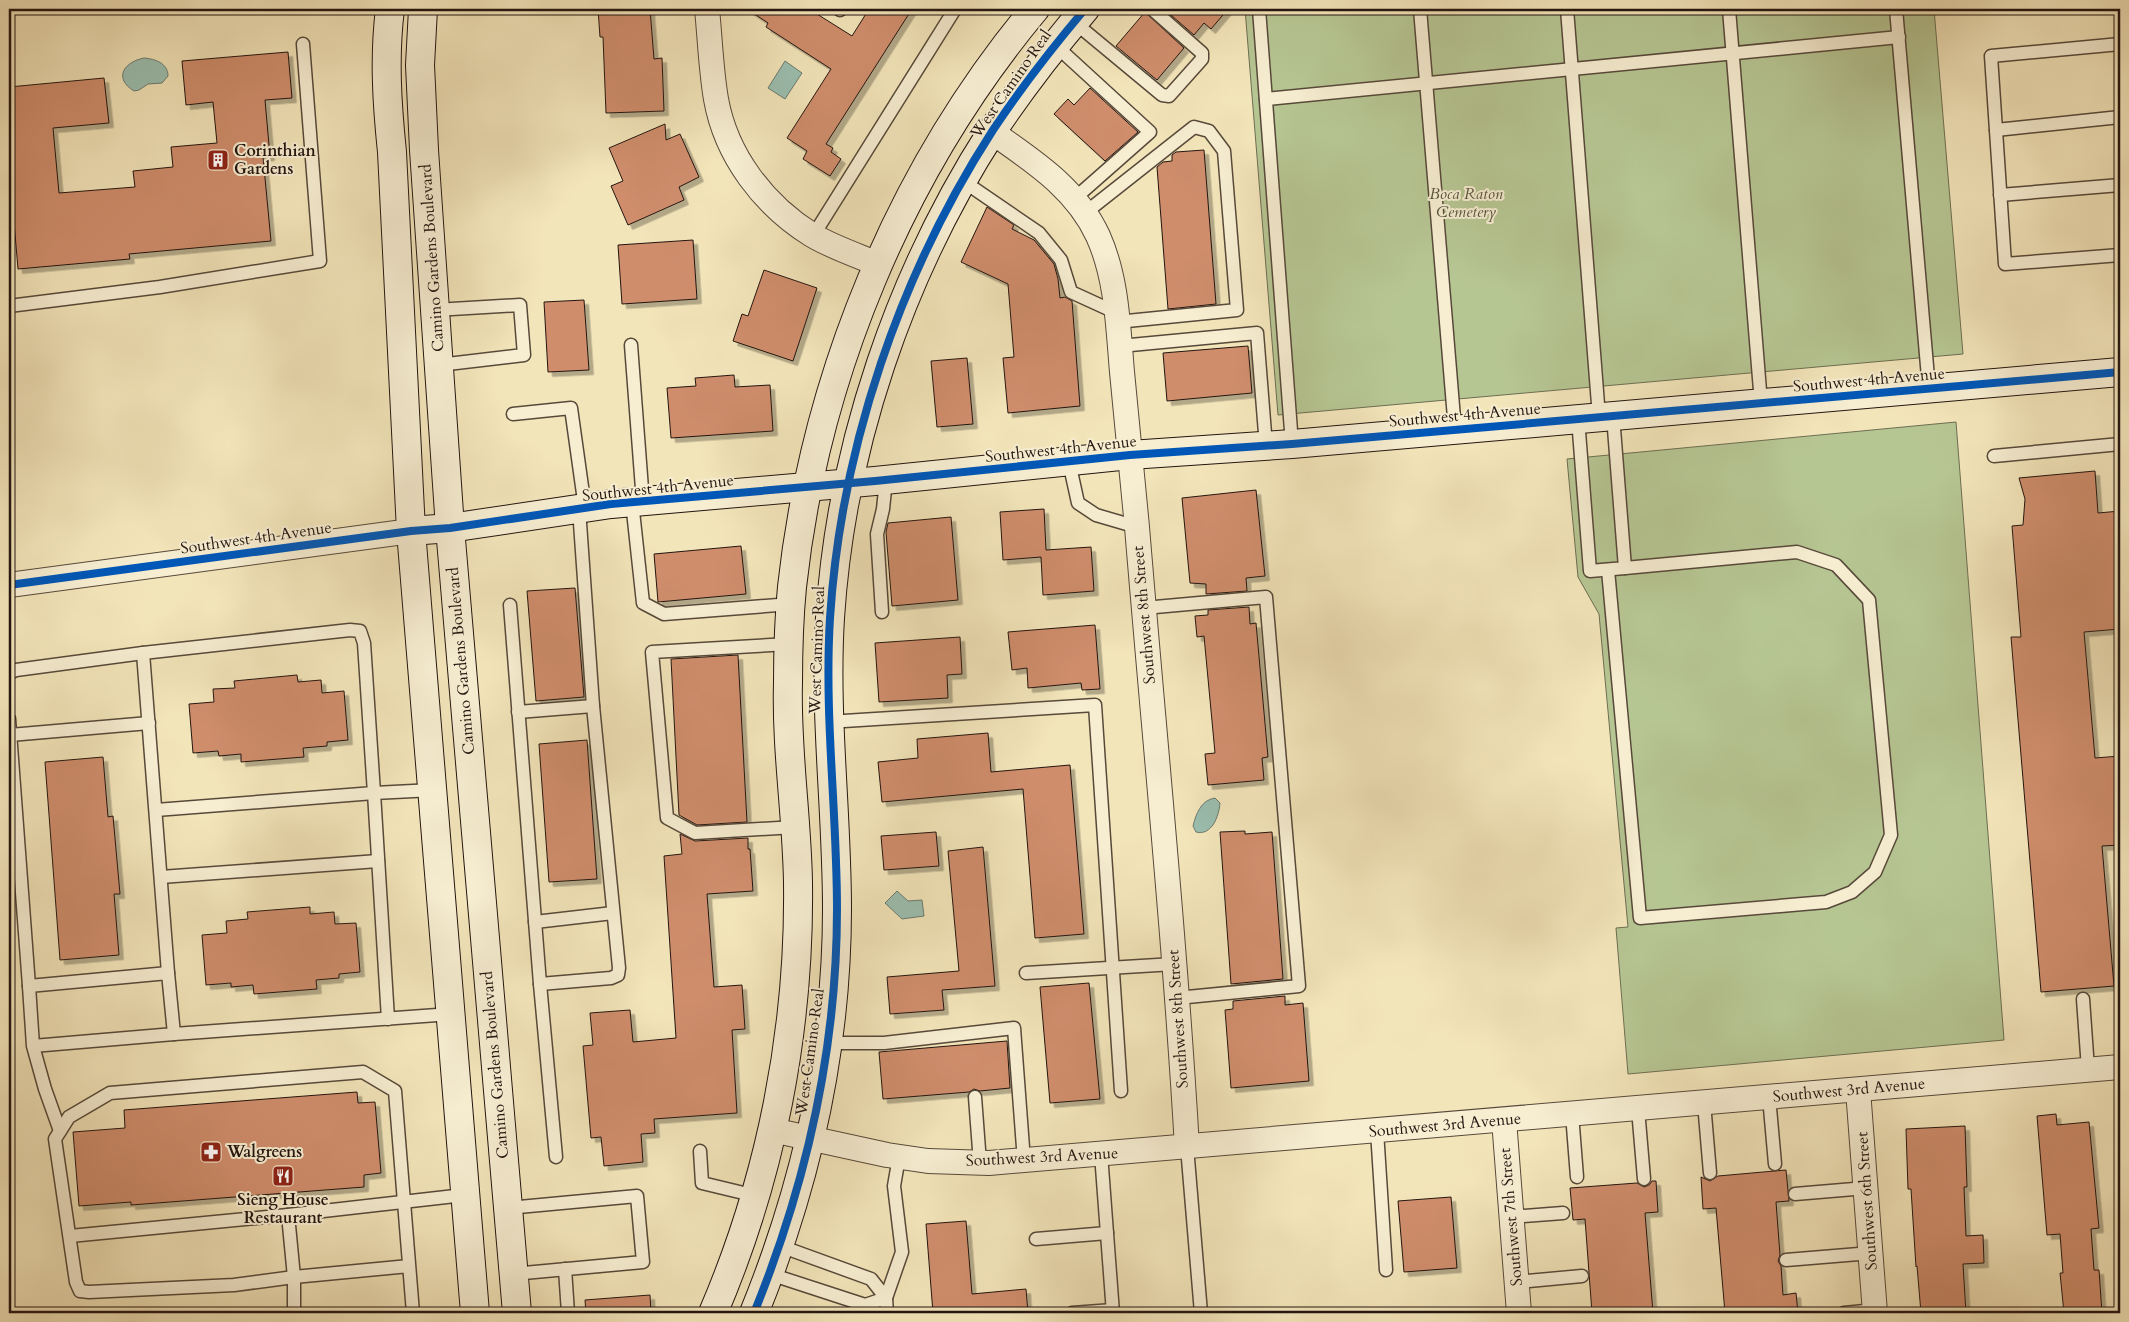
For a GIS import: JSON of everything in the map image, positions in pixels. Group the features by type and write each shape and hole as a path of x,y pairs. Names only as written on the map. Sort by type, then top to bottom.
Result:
{"street":[{"name":"Camino Gardens Boulevard","path":"390,9 387,96 392,152 411,532 475,1313"},
{"name":"Camino Gardens Boulevard","path":"423,9 420,65 424,150 450,528 517,1313"},
{"path":"708,9 717,101 732,147 753,182 774,206 813,236 878,264"},
{"name":"West Camino Real","path":"713,1313 756,1196 772,1130 792,1017 797,960 798,879 788,704 792,604 798,548 808,487 836,379 878,264 916,187 956,116 983,76 1035,9"},
{"name":"West Camino Real","path":"754,1313 793,1208 810,1139 827,1043 833,990 837,908 828,722 827,677 830,614 838,547 849,484 865,418 892,334 922,262 962,181 992,132 1080,13"},
{"name":"Southwest 8th Street","path":"992,132 1055,178 1079,206 1097,233 1112,277 1144,608 1177,998 1187,1147"},
{"path":"392,152 424,150"},
{"path":"401,339 437,337"},
{"name":"Southwest 4th Avenue","path":"9,585 637,502 849,484 1130,456 1279,445 2120,372"},
{"name":"Southwest 3rd Avenue","path":"772,1130 899,1157 928,1161 980,1163 1024,1161 2120,1067"},
{"name":"Southwest 6th Street","path":"1858,1090 1875,1312"},
{"path":"459,1104 498,1100"},
{"name":"Southwest 7th Street","path":"1504,1120 1519,1313"}],"lane":[{"path":"813,236 955,9"},
{"path":"1080,13 1162,96 1169,96 1202,59 1202,53 1152,9"},
{"path":"1259,9 1266,99 1279,445"},
{"path":"1420,9 1455,430"},
{"path":"1567,9 1597,418 1625,568"},
{"path":"1728,9 1761,403"},
{"path":"1896,9 1929,389"},
{"path":"1266,99 1899,37"},
{"path":"9,306 160,287 320,261 303,44"},
{"path":"2120,44 1991,56 2005,264 2120,254"},
{"path":"1055,45 1150,132 1079,206"},
{"path":"1996,130 2120,117"},
{"path":"962,181 1039,233 1060,260 1071,292 1117,318 1237,310 1224,151 1209,131 1194,126 1079,206"},
{"path":"2000,195 2120,185"},
{"path":"435,310 520,305 524,356 439,365"},
{"path":"1120,346 1257,333 1279,445"},
{"path":"630,345 643,603 664,614 792,604"},
{"path":"513,414 571,408 582,508 593,706 618,976 540,984"},
{"path":"1597,418 1590,571 1797,552 1836,564 1868,600 1891,836 1875,872 1852,892 1826,902 1640,918 1608,570"},
{"path":"1994,456 2120,444"},
{"path":"1069,462 1078,504 1096,514 1136,527"},
{"path":"882,612 877,534 883,509 886,480"},
{"path":"1144,608 1266,597 1299,986 1177,998"},
{"path":"510,605 540,984 556,1156"},
{"path":"9,673 16,670 143,653 340,631 360,631 364,643 388,1019"},
{"path":"790,644 652,652 666,818 695,833 795,827"},
{"path":"143,653 174,1034"},
{"path":"828,722 1095,705 1120,1091"},
{"path":"518,712 593,706"},
{"path":"9,720 33,1046 45,1089 60,1131"},
{"path":"10,734 149,723"},
{"path":"156,810 433,790"},
{"path":"161,877 378,861"},
{"path":"535,922 613,913"},
{"path":"1026,973 1174,964"},
{"path":"29,986 168,973"},
{"path":"2083,1000 2088,1069"},
{"path":"33,1046 451,1014"},
{"path":"827,1043 884,1043 1014,1028 1024,1161"},
{"path":"409,1266 294,1277 234,1286 89,1292 80,1290 76,1282 55,1138 69,1117 110,1093 363,1072 395,1091 413,1313"},
{"path":"975,1097 980,1163"},
{"path":"1769,1097 1775,1164"},
{"path":"1704,1103 1710,1173"},
{"path":"1638,1109 1644,1179"},
{"path":"1572,1114 1576,1177"},
{"path":"1377,1131 1386,1270"},
{"path":"1187,1147 1201,1313"},
{"path":"700,1151 702,1183 756,1196"},
{"path":"1072,1313 1113,1312 1101,1154"},
{"path":"887,1313 886,1298 902,1252 894,1186 899,1157"},
{"path":"1795,1194 1866,1188"},
{"path":"70,1236 288,1215 464,1195"},
{"path":"507,1208 637,1196 643,1262 513,1274"},
{"path":"1511,1218 1563,1213"},
{"path":"288,1215 294,1277 294,1313"},
{"path":"1036,1239 1107,1233"},
{"path":"780,1246 871,1279 886,1298"},
{"path":"1786,1260 1870,1253"},
{"path":"565,1269 568,1313"},
{"path":"770,1274 865,1305 886,1298"},
{"path":"1517,1282 1582,1276"},
{"path":"1844,1313 1875,1312"}],"green space":[{"name":"Boca Raton Cemetery","path":"1245,9 1934,9 1963,354 1278,415"},
{"path":"1956,422 2004,1040 1628,1074 1616,928 1628,927 1599,614 1578,577 1567,459"}],"shaded area":[{"path":"144,58 152,59 163,65 168,76 162,83 148,84 134,91 124,81 124,71 131,63"},
{"path":"785,61 802,73 785,99 768,88"},
{"path":"1215,798 1220,803 1214,824 1206,831 1196,832 1193,826 1200,808 1210,799"},
{"path":"897,891 908,901 922,900 924,916 902,919 885,903"}],"building":[{"path":"598,9 650,9 654,59 662,58 664,111 606,113 603,37 600,37"},
{"path":"747,9 809,9 852,36 869,9 912,9 826,144 833,148 831,152 841,159 830,176 803,159 807,151 787,138 831,69 766,27 768,23"},
{"path":"1164,9 1228,9 1211,29 1204,23 1194,35"},
{"path":"1145,12 1184,48 1157,80 1116,46"},
{"name":"Corinthian Gardens","path":"288,52 292,98 265,100 270,156 263,157 271,241 129,254 130,259 18,269 9,163 9,87 104,78 109,123 53,128 59,193 135,187 133,171 173,167 171,147 217,143 213,102 186,105 182,61"},
{"path":"1090,88 1138,132 1105,161 1054,114 1068,99 1074,105"},
{"path":"665,124 666,140 680,134 699,177 679,187 684,200 628,225 611,186 623,181 609,148"},
{"path":"1204,150 1216,304 1168,309 1157,167 1163,162 1172,161 1172,155 1176,152"},
{"path":"987,207 1014,225 1012,229 1034,240 1054,264 1060,298 1065,297 1072,301 1080,406 1008,413 1003,358 1014,357 1008,284 961,262"},
{"path":"693,240 697,299 622,304 618,245"},
{"path":"764,270 817,288 793,361 733,341 742,314 748,316"},
{"path":"584,300 589,370 548,372 544,302"},
{"path":"1248,346 1252,393 1167,401 1163,353"},
{"path":"967,358 973,424 937,427 931,361"},
{"path":"734,375 735,387 770,385 773,431 671,438 667,388 696,386 695,378"},
{"path":"2095,471 2098,513 2120,511 2120,629 2084,632 2095,758 2120,756 2120,845 2102,846 2114,986 2041,992 2011,637 2021,637 2012,526 2023,525 2025,499 2019,478"},
{"path":"1256,490 1265,576 1246,578 1247,591 1206,594 1206,584 1190,583 1182,498"},
{"path":"1044,509 1046,550 1091,547 1094,591 1043,595 1041,557 1003,560 1000,512"},
{"path":"951,517 958,600 892,606 886,532 888,523"},
{"path":"741,546 746,594 658,602 654,554"},
{"path":"575,588 584,697 536,701 527,591"},
{"path":"1249,607 1250,624 1256,623 1268,757 1262,758 1264,780 1208,785 1205,754 1215,753 1204,636 1197,637 1195,616 1208,615 1208,610"},
{"path":"1095,625 1100,689 1082,690 1081,683 1028,688 1027,668 1012,670 1008,632"},
{"path":"960,637 962,674 947,675 948,698 879,702 875,643"},
{"path":"738,655 747,822 697,825 679,815 671,659"},
{"path":"297,675 298,682 321,680 322,693 344,691 348,740 327,742 327,746 303,748 304,757 241,762 241,754 219,756 218,751 193,753 189,704 214,702 213,689 235,688 234,681"},
{"path":"988,733 991,772 1070,765 1084,934 1035,938 1023,789 882,802 878,762 918,758 917,739"},
{"path":"587,740 597,879 549,882 539,744"},
{"path":"103,757 108,817 113,816 120,894 114,894 119,955 60,960 45,762"},
{"path":"1245,831 1245,834 1272,832 1283,979 1231,984 1220,832"},
{"path":"936,832 939,866 884,870 881,836"},
{"path":"680,834 695,841 748,838 753,891 707,894 714,987 742,985 745,1029 732,1030 737,1113 654,1119 655,1133 641,1134 643,1162 604,1166 601,1137 591,1138 583,1046 593,1045 590,1013 630,1010 633,1042 676,1038 664,856 682,854"},
{"path":"983,847 995,986 942,990 944,1010 890,1014 887,977 959,971 948,851"},
{"path":"310,907 310,914 334,912 335,924 356,923 360,972 339,974 339,978 316,980 317,989 254,994 253,985 231,987 231,983 206,985 202,935 227,933 226,921 248,919 247,912"},
{"path":"1089,983 1100,1099 1050,1103 1040,987"},
{"path":"1285,996 1285,1005 1303,1003 1309,1081 1231,1088 1225,1010 1233,1009 1233,1001"},
{"path":"1007,1041 1010,1088 980,1091 974,1089 969,1092 883,1099 879,1052"},
{"path":"357,1092 358,1103 375,1102 381,1173 364,1175 364,1187 131,1205 131,1202 79,1206 73,1132 125,1128 124,1110"},
{"path":"2056,1114 2057,1125 2089,1122 2099,1228 2091,1229 2094,1270 2099,1270 2102,1313 2064,1313 2060,1273 2063,1273 2060,1234 2047,1235 2037,1116"},
{"path":"1965,1126 1967,1187 1964,1187 1966,1236 1983,1235 1984,1263 1963,1264 1966,1313 1921,1313 1911,1189 1908,1189 1906,1129"},
{"path":"1786,1170 1789,1201 1776,1202 1780,1255 1778,1261 1781,1266 1783,1295 1796,1293 1798,1313 1725,1313 1716,1208 1703,1209 1701,1177 1710,1181 1718,1176"},
{"path":"1652,1181 1656,1181 1658,1212 1645,1213 1653,1313 1592,1313 1585,1219 1573,1220 1570,1188 1637,1183 1644,1187"},
{"path":"1451,1197 1457,1268 1404,1272 1398,1201"},
{"path":"966,1221 972,1294 1026,1289 1028,1313 933,1313 926,1224"},
{"path":"650,1295 651,1313 586,1313 585,1300"}],"cycle path":[{"path":"754,1313 789,1215 803,1166 815,1115 831,1013 836,961 837,909 829,691 830,618 836,554 847,490 862,426 881,364 903,303 930,243 960,185 993,130 1015,99 1085,9"},
{"path":"9,585 411,531 450,528 611,504 875,481 1130,455 1292,444 2120,372"}],"place":[{"name":"Corinthian Gardens","path":"218,160"},
{"name":"Walgreens","path":"211,1152"},
{"name":"Sieng House Restaurant","path":"283,1176"}]}
